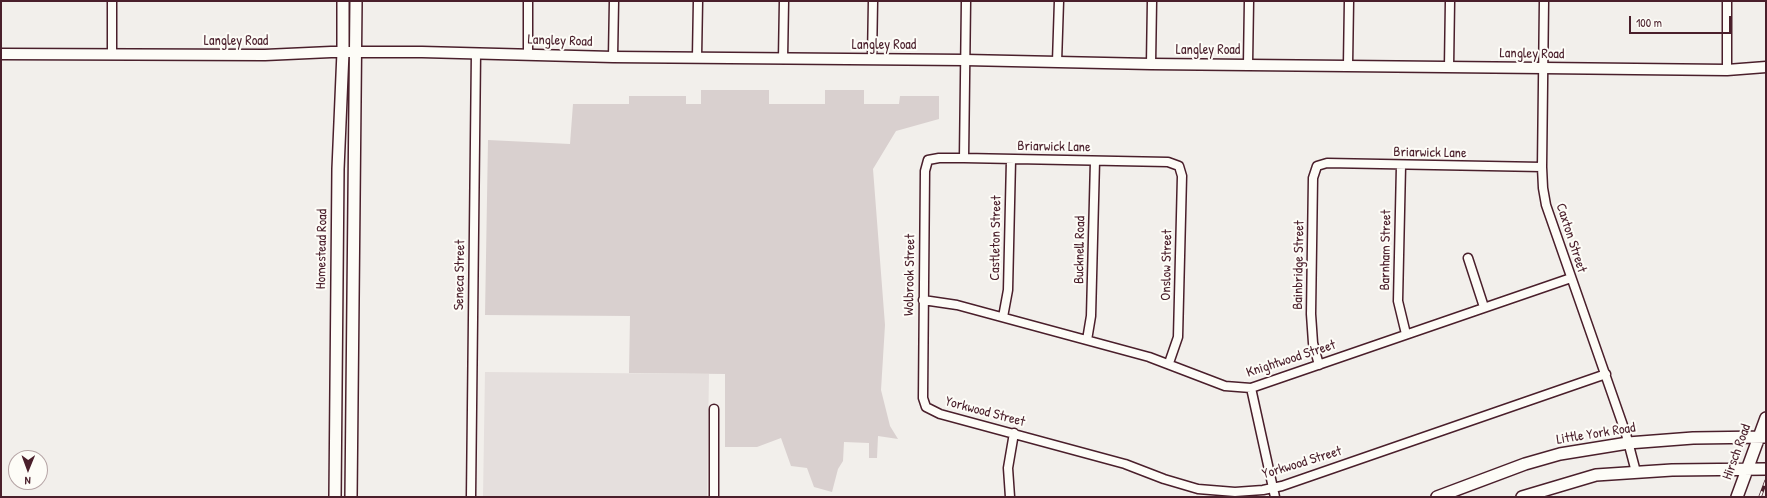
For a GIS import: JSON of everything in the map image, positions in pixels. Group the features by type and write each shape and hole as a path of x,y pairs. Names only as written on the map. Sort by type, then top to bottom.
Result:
{"main road":[{"name":"Homestead Road","path":"335,497 338,169 343,52 343,1"},
{"path":"351,497 356,1"},
{"path":"338,169 354,168"},
{"path":"337,408 351,408"},
{"name":"Hirsch Road","path":"1737,497 1747,469 1762,437 1766,418"},
{"name":"Little York Road","path":"1437,497 1519,466 1553,456 1628,443 1693,438 1762,437"},
{"path":"1522,497 1596,475 1636,472 1766,469"}],"street":[{"path":"112,1 112,54"},
{"path":"528,1 528,54"},
{"path":"613,57 614,1"},
{"path":"697,57 698,1"},
{"path":"783,59 784,1"},
{"path":"872,59 873,1"},
{"path":"964,158 966,1"},
{"path":"1058,1 1058,62"},
{"path":"1151,64 1152,1"},
{"path":"1248,64 1249,1"},
{"path":"1348,65 1349,1"},
{"path":"1449,67 1450,1"},
{"name":"Caxton Street","path":"1544,1 1542,167 1543,188 1546,205 1606,374 1636,472"},
{"path":"1727,1 1727,70"},
{"name":"Langley Road","path":"1,54 265,55 356,52 1151,64 1727,70 1766,67"},
{"name":"Seneca Street","path":"471,497 476,53"},
{"name":"Briarwick Lane","path":"928,160 939,158 1095,160 1168,162 1179,166"},
{"name":"Wolbrook Street","path":"923,390 925,171 928,160"},
{"name":"Castleton Street","path":"1003,317 1008,290 1011,160"},
{"name":"Bucknell Road","path":"1087,340 1091,316 1095,160"},
{"name":"Briarwick Lane","path":"1317,166 1327,163 1401,166 1542,167"},
{"name":"Onslow Street","path":"1169,364 1178,338 1182,176 1179,166"},
{"name":"Bainbridge Street","path":"1317,166 1313,178 1311,314 1313,343 1319,365"},
{"name":"Barnham Street","path":"1401,166 1398,301 1406,334"},
{"path":"1468,258 1484,308"},
{"name":"Knightwood Street","path":"923,300 957,305 1087,340 1169,364 1224,386 1251,388 1571,278"},
{"name":"Yorkwood Street","path":"923,390 923,398 926,407 940,414 1125,464 1164,479 1198,488 1235,492 1273,488 1606,374"},
{"path":"1251,388 1275,497"},
{"path":"714,409 714,497"},
{"path":"1010,497 1008,468 1014,433"}],"shaded area":[{"path":"701,90 769,90 769,104 825,104 825,90 864,90 864,104 899,104 900,96 939,96 939,119 896,131 873,169 885,325 881,390 890,426 898,439 878,436 877,458 869,458 869,443 844,442 843,461 838,469 832,492 814,487 807,468 791,466 781,438 757,447 725,447 725,374 629,373 630,316 485,315 488,140 570,144 573,104 629,104 629,96 686,96 686,104 701,104"},
{"path":"485,372 709,374 707,497 483,497"}],"railway":[{"path":"1760,497 1766,481"}]}
